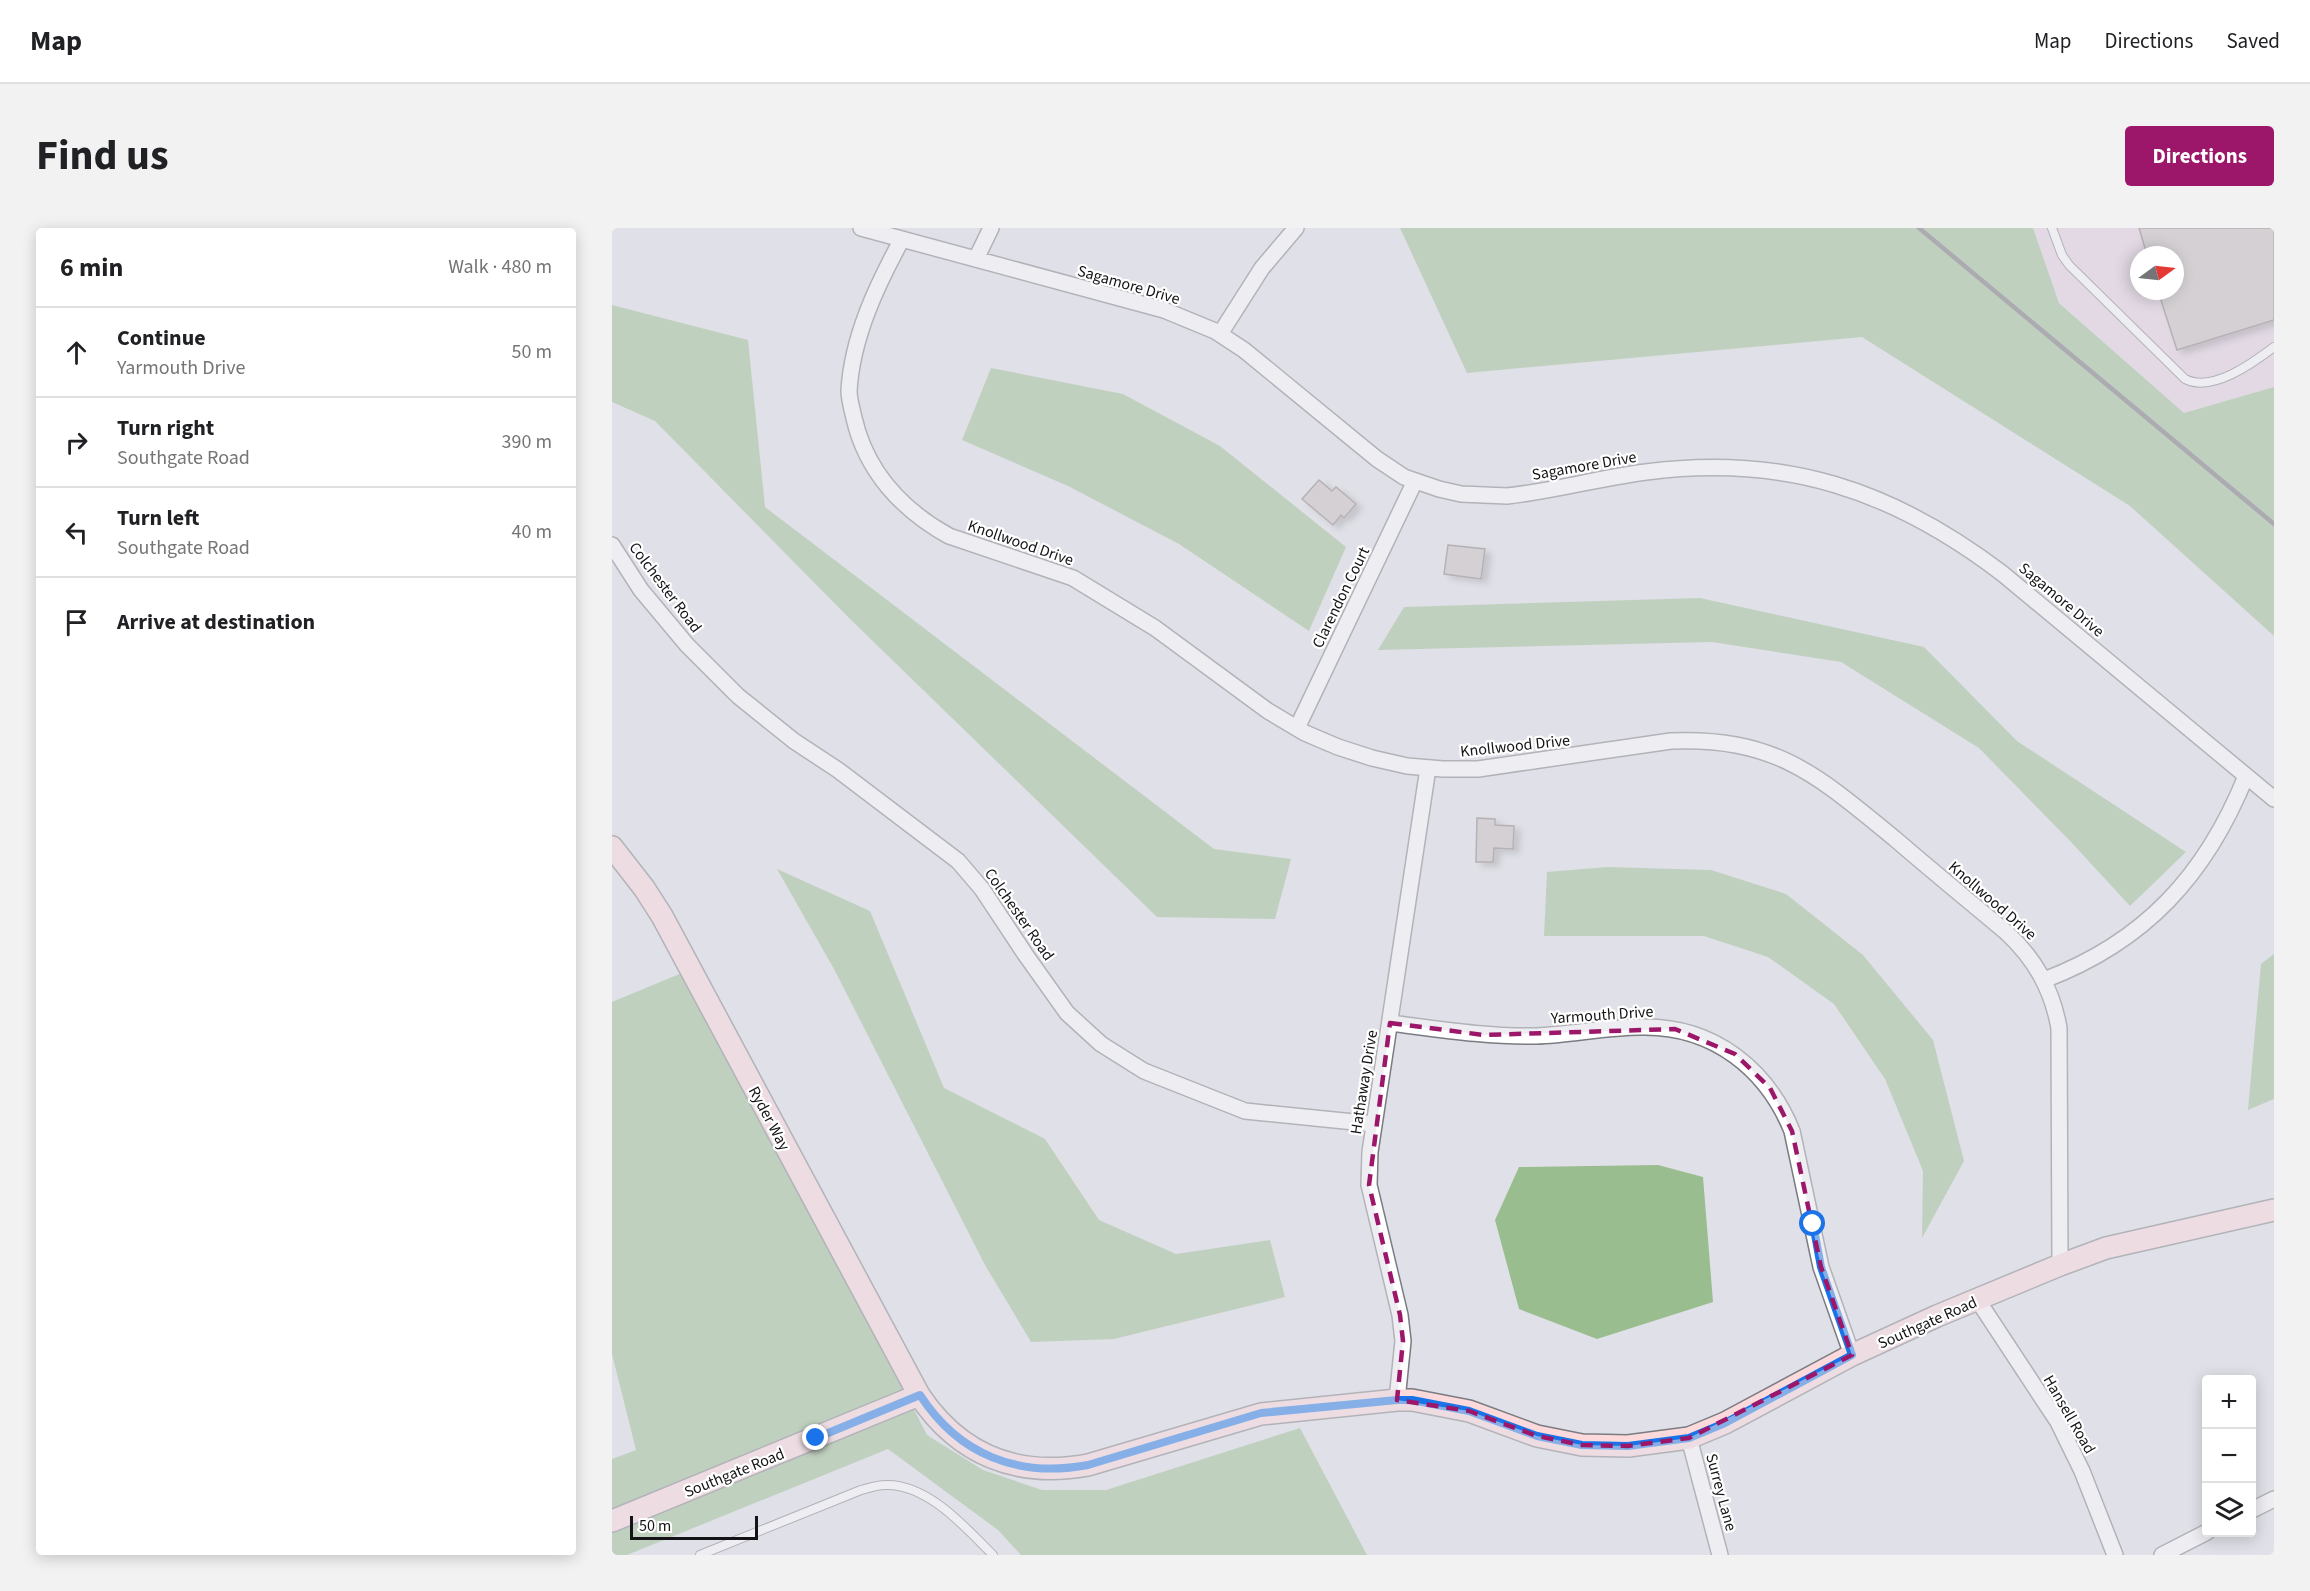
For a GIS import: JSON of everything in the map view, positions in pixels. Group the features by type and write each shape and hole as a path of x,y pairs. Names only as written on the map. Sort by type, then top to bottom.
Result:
{"street":[{"name":"Sagamore Drive","path":"861,228 1164,310 1220,334 1244,350 1377,459 1404,477 1461,494 1507,496 1645,472 1697,467 1744,468 1791,474 1838,485 1882,500 1925,520 1975,552 2274,800"},
{"path":"976,259 991,228"},
{"path":"1220,334 1262,268 1296,228"},
{"name":"Knollwood Drive","path":"902,239 883,275 867,314 856,353 849,392 856,428 870,462 891,492 918,517 949,536 1073,578 1155,628 1268,711 1297,728 1338,747 1372,758 1428,768 1478,769 1514,766 1671,741 1720,742 1767,753 1790,762 1832,787 2006,932 2029,956 2044,980 2056,1013 2060,1044 2060,1265"},
{"name":"Clarendon Court","path":"1297,728 1415,481"},
{"name":"Colchester Road","path":"612,545 641,590 687,645 738,696 794,741 847,777 958,861 982,888 1067,1013 1101,1044 1144,1071 1245,1111 1374,1124"},
{"name":"Hathaway Drive","path":"1397,1400 1403,1341 1400,1315 1369,1185 1370,1152 1428,768"},
{"path":"2044,980 2094,958 2123,940 2175,895 2217,840 2246,776"},
{"name":"Ryder Way","path":"612,847 644,888 662,916 920,1395"},
{"name":"Yarmouth Drive","path":"1390,1023 1484,1035 1536,1036 1659,1027 1691,1033 1735,1054 1770,1088 1792,1131 1821,1267 1852,1355"},
{"name":"Southgate Road","path":"612,1521 920,1395 944,1426 976,1450 1005,1463 1053,1470 1088,1465 1261,1413 1397,1400 1412,1400 1469,1411 1537,1436 1582,1445 1628,1446 1689,1438 1725,1423 1852,1355 2060,1265 2106,1248 2274,1210"},
{"name":"Hansell Road","path":"1977,1299 2058,1422 2082,1472 2115,1555"},
{"name":"Surrey Lane","path":"1689,1438 1720,1555"},
{"path":"2256,1508 2274,1499"},
{"path":"2162,1555 2202,1535"}],"lane":[{"path":"2052,228 2062,255 2069,265 2185,379 2193,383 2213,381 2249,366 2274,347"},
{"path":"700,1555 861,1490 885,1485 906,1489 954,1515 993,1555"}],"highlighted area":[{"path":"1390,1023 1484,1035 1675,1029 1735,1054 1770,1088 1792,1131 1821,1267 1852,1355 1689,1438 1628,1446 1582,1445 1537,1436 1469,1411 1397,1400 1403,1341 1400,1315 1369,1185"}],"shaded area":[{"path":"2033,228 2274,228 2274,387 2184,413 2059,302"}],"green space":[{"path":"1400,228 2033,228 2059,303 2184,413 2274,387 2274,636 2130,506 1862,337 1467,373"},
{"path":"612,305 748,340 765,507 1214,849 1291,859 1275,919 1157,917 849,618 655,421 612,402"},
{"path":"991,368 1123,394 1220,446 1346,547 1309,631 1179,544 1068,486 962,440"},
{"path":"1700,598 1924,647 2017,741 2186,852 2130,906 1979,748 1841,662 1712,642 1378,650 1404,607"},
{"path":"1607,867 1711,870 1786,894 1863,955 1933,1040 1964,1161 1922,1238 1923,1171 1885,1079 1834,1004 1768,957 1704,936 1544,936 1547,872"},
{"path":"777,869 870,911 944,1088 1045,1139 1099,1220 1176,1254 1270,1240 1285,1297 1114,1339 1031,1342 985,1265 834,969"},
{"path":"2274,954 2274,1099 2248,1110 2261,964"},
{"path":"689,970 927,1435 983,1470 1042,1490 1106,1490 1300,1428 1367,1555 1021,1555 998,1530 888,1449 627,1555 612,1555 612,1459 636,1450 612,1354 612,1002"},
{"path":"1658,1165 1703,1177 1713,1302 1597,1339 1519,1309 1495,1220 1519,1167"}],"building":[{"path":"2139,228 2274,228 2274,320 2177,350 2161,300 2184,300 2184,246 2144,246"},
{"path":"1319,480 1332,491 1336,487 1356,504 1344,518 1341,515 1333,525 1302,499"},
{"path":"1448,545 1485,549 1481,579 1444,574"},
{"path":"1477,818 1495,819 1495,825 1514,826 1513,849 1494,848 1493,862 1476,862"}],"railway":[{"path":"1919,228 2274,524"}],"route":[{"path":"816,1438 920,1395 928,1408 950,1432 976,1450 1005,1463 1053,1470 1088,1465 1261,1413 1397,1400 1412,1400 1469,1411 1537,1436 1582,1445 1628,1446 1689,1438 1725,1423 1852,1355 1821,1267 1813,1224"}]}
